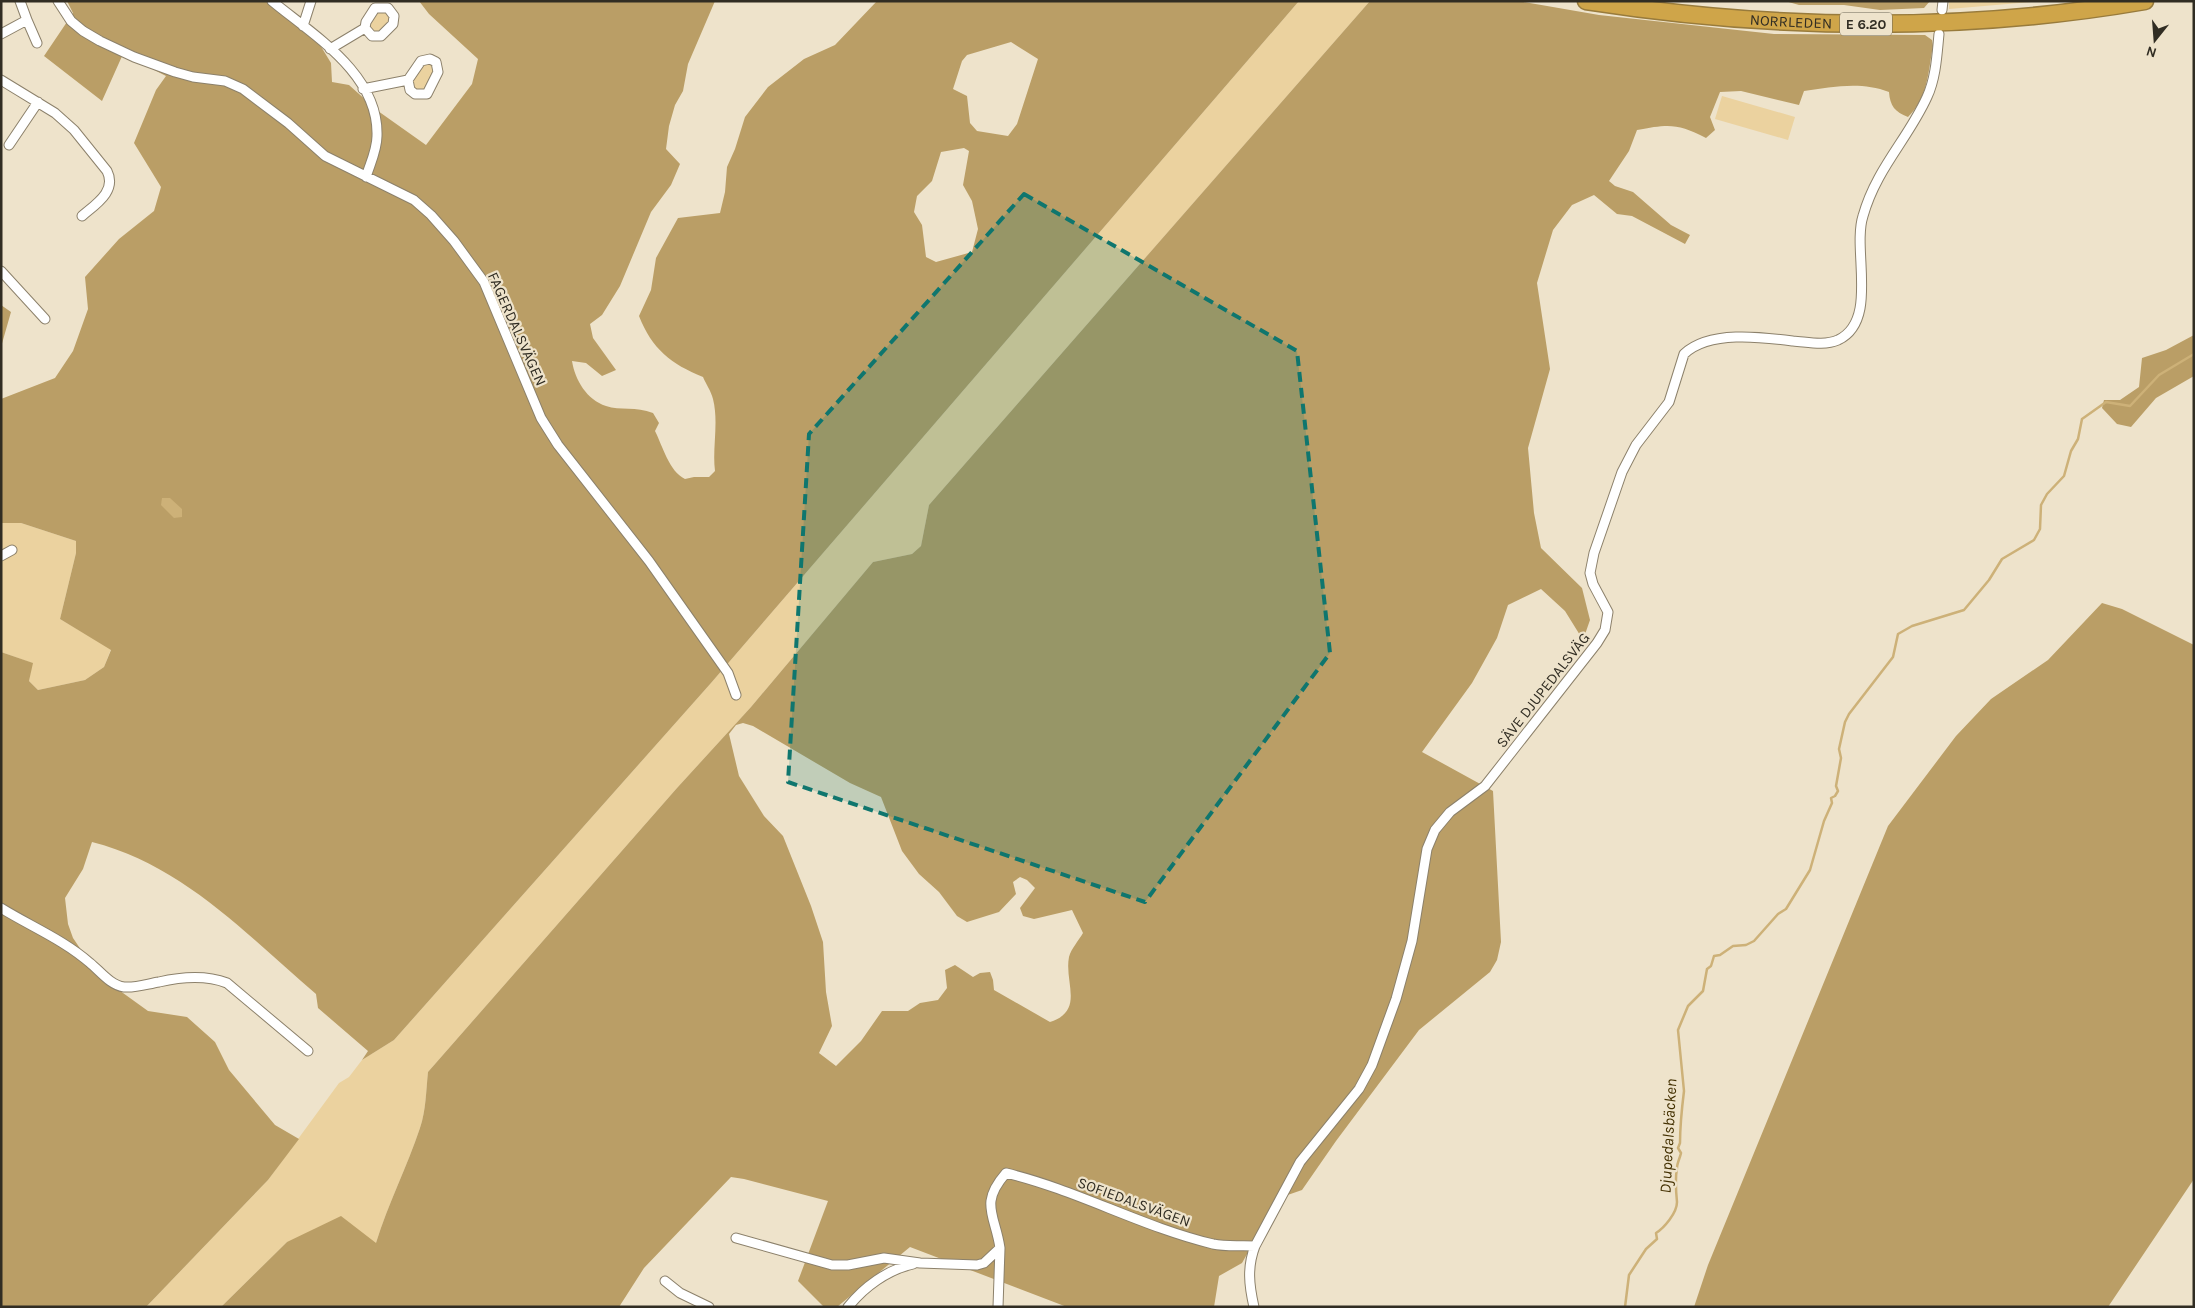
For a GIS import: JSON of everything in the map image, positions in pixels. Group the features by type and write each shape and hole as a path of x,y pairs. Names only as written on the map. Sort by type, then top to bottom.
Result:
{"highway":[{"name":"NORRLEDEN","path":"1586,1 1728,20 1899,25 2023,17 2145,1"}],"street":[{"path":"20,1 37,43"},
{"name":"FAGERDALSVÄGEN","path":"58,1 71,21 100,41 134,57 175,72 193,77 225,81 243,89 288,123 325,156 414,200 431,215 484,282 541,418 558,445 642,552 728,673 736,696"},
{"path":"272,1 351,69 364,89 376,118 377,137 366,177"},
{"path":"303,26 311,1"},
{"path":"1,34 27,20"},
{"path":"330,49 365,28"},
{"name":"SÄVE DJUPEDALSVÄG","path":"1254,1307 1249,1273 1250,1261 1255,1246 1300,1162 1359,1089 1372,1066 1396,999 1412,941 1427,849 1435,830 1450,812 1471,797 1489,780 1605,630 1608,612 1596,591 1590,573 1594,553 1622,472 1636,446 1669,402 1684,354 1690,349 1706,343 1738,337 1828,343 1842,338 1853,326 1862,297 1859,245 1862,216 1884,166 1927,98 1933,77 1939,34"},
{"path":"1,80 55,113 72,128 103,164 111,178 108,190 82,216"},
{"path":"364,89 408,80"},
{"path":"9,145 38,102"},
{"path":"1,271 45,319"},
{"path":"1,556 12,550"},
{"path":"1,908 73,950 108,978 122,986 141,986 176,979 194,978 227,983 308,1051"},
{"name":"SOFIEDALSVÄGEN","path":"1000,1248 990,1200 994,1186 1006,1173 1195,1238 1224,1245 1255,1246"},
{"path":"736,1238 824,1264 848,1265 884,1258 977,1265 984,1263 1000,1248"},
{"path":"998,1307 1000,1248"},
{"path":"848,1307 860,1293 885,1275 920,1262"},
{"path":"665,1281 680,1293 709,1307"}],"highlighted area":[{"path":"1024,194 1297,351 1330,653 1145,902 788,782 809,434"}],"shaded area":[{"path":"67,1 267,1 317,40 331,63 332,82 349,85 378,111 426,145 472,84 478,59 429,14 419,1 715,1 688,64 683,91 675,105 669,126 666,149 680,164 671,185 651,212 620,286 602,315 590,324 593,338 616,370 602,376 586,363 572,361 579,382 588,394 599,403 611,407 653,413 659,423 655,431 667,458 679,475 685,479 709,477 715,471 715,408 712,396 703,377 681,367 664,354 650,338 639,316 651,290 656,258 678,218 720,213 725,192 727,167 745,117 768,87 804,59 835,45 877,1 1299,1 711,683 394,1040 362,1060 368,1051 318,1008 316,994 212,904 156,867 125,853 92,842 83,869 65,898 68,924 73,938 98,975 148,1011 187,1017 215,1042 229,1070 275,1125 299,1139 268,1180 146,1307 1,1307 1,652 33,663 29,681 38,690 85,680 104,667 111,650 60,619 76,553 76,541 21,523 1,523 1,399 55,378 73,351 88,309 85,277 119,239 154,211 161,187 134,143 156,90 166,76 123,54 102,101 44,56 73,13","holes":["1011,42 1038,59 1017,124 1008,136 977,131 970,123 967,96 953,89 962,61 967,55","964,148 969,151 963,185 972,201 978,229 972,252 936,262 926,257 922,225 914,212 917,196 932,181 941,152"]},
{"path":"1299,1 1370,1 929,505 921,546 912,554 873,562 751,707 677,788 428,1072 425,1107 420,1128 376,1243 287,1242 221,1307 146,1307 268,1180 339,1083 349,1077 362,1060 394,1040 711,683"},
{"path":"1370,1 1518,1 1599,15 1774,34 1925,35 1932,40 1933,46 1926,84 1920,102 1908,117 1894,108 1889,92 1868,87 1846,86 1804,91 1799,105 1741,91 1720,92 1710,117 1715,130 1706,138 1673,126 1637,130 1629,151 1609,181 1615,186 1633,192 1671,225 1690,235 1685,244 1632,216 1617,214 1594,195 1572,205 1553,230 1537,283 1550,369 1528,448 1534,513 1541,548 1582,588 1590,620 1583,640 1565,611 1541,589 1508,605 1497,638 1472,683 1422,752 1493,791 1501,942 1497,960 1490,972 1419,1030 1302,1190 1279,1198 1242,1263 1219,1276 1214,1307 1067,1307 910,1247 837,1307 824,1307 798,1281 828,1201 731,1177 644,1268 619,1307 221,1307 287,1242 341,1216 376,1243 420,1128 425,1107 428,1072 677,788 751,707 873,562 912,554 921,546 929,505","holes":["743,723 753,726 850,783 881,797 902,851 919,874 939,892 957,916 967,922 999,912 1016,894 1013,882 1020,877 1027,880 1035,888 1020,908 1023,916 1034,919 1072,910 1083,933 1069,957 1068,967 1071,995 1067,1011 1061,1017 1050,1022 994,990 990,972 980,973 973,977 955,965 945,970 947,988 938,1000 920,1003 908,1011 882,1011 861,1041 836,1066 819,1053 832,1026 826,992 823,942 783,836 764,816 739,776 729,734 736,725"]},
{"path":"1785,1 1930,1 1924,8 1880,10 1844,5 1799,5"},
{"path":"1949,1 2042,1 1949,9"},
{"path":"387,9 392,23 376,35 367,24 372,13"},
{"path":"425,61 435,67 429,89 414,91 411,78"},
{"path":"1722,96 1795,117 1788,140 1715,119"},
{"path":"1,305 11,312 1,347"},
{"path":"2194,335 2194,376 2156,398 2131,427 2117,424 2102,408 2104,400 2120,400 2139,387 2142,358 2166,350"},
{"path":"162,498 170,498 182,509 182,517 174,518 161,505"},
{"path":"1,523 21,523 76,541 76,553 60,619 111,649 104,667 85,680 38,690 29,681 32,663 1,652"},
{"path":"2102,603 2122,609 2194,645 2194,1179 2108,1307 1694,1307 1708,1265 1888,826 1956,736 1991,699 2048,660"}],"waterway":[{"name":"Djupedalsbäcken","path":"1625,1307 1629,1275 1646,1249 1657,1239 1656,1233 1670,1220 1677,1202 1676,1177 1677,1164 1681,1153 1678,1148 1684,1091 1678,1030 1688,1006 1703,991 1707,969 1711,966 1714,956 1720,955 1733,946 1746,945 1754,941 1778,914 1786,909 1810,870 1824,821 1832,803 1831,798 1838,791 1836,786 1841,758 1839,749 1845,722 1849,714 1893,657 1898,634 1912,626 1964,610 1989,580 2002,559 2034,540 2040,529 2041,505 2047,494 2064,476 2071,451 2078,439 2082,419 2106,402 2130,406 2159,375 2194,354"}]}
